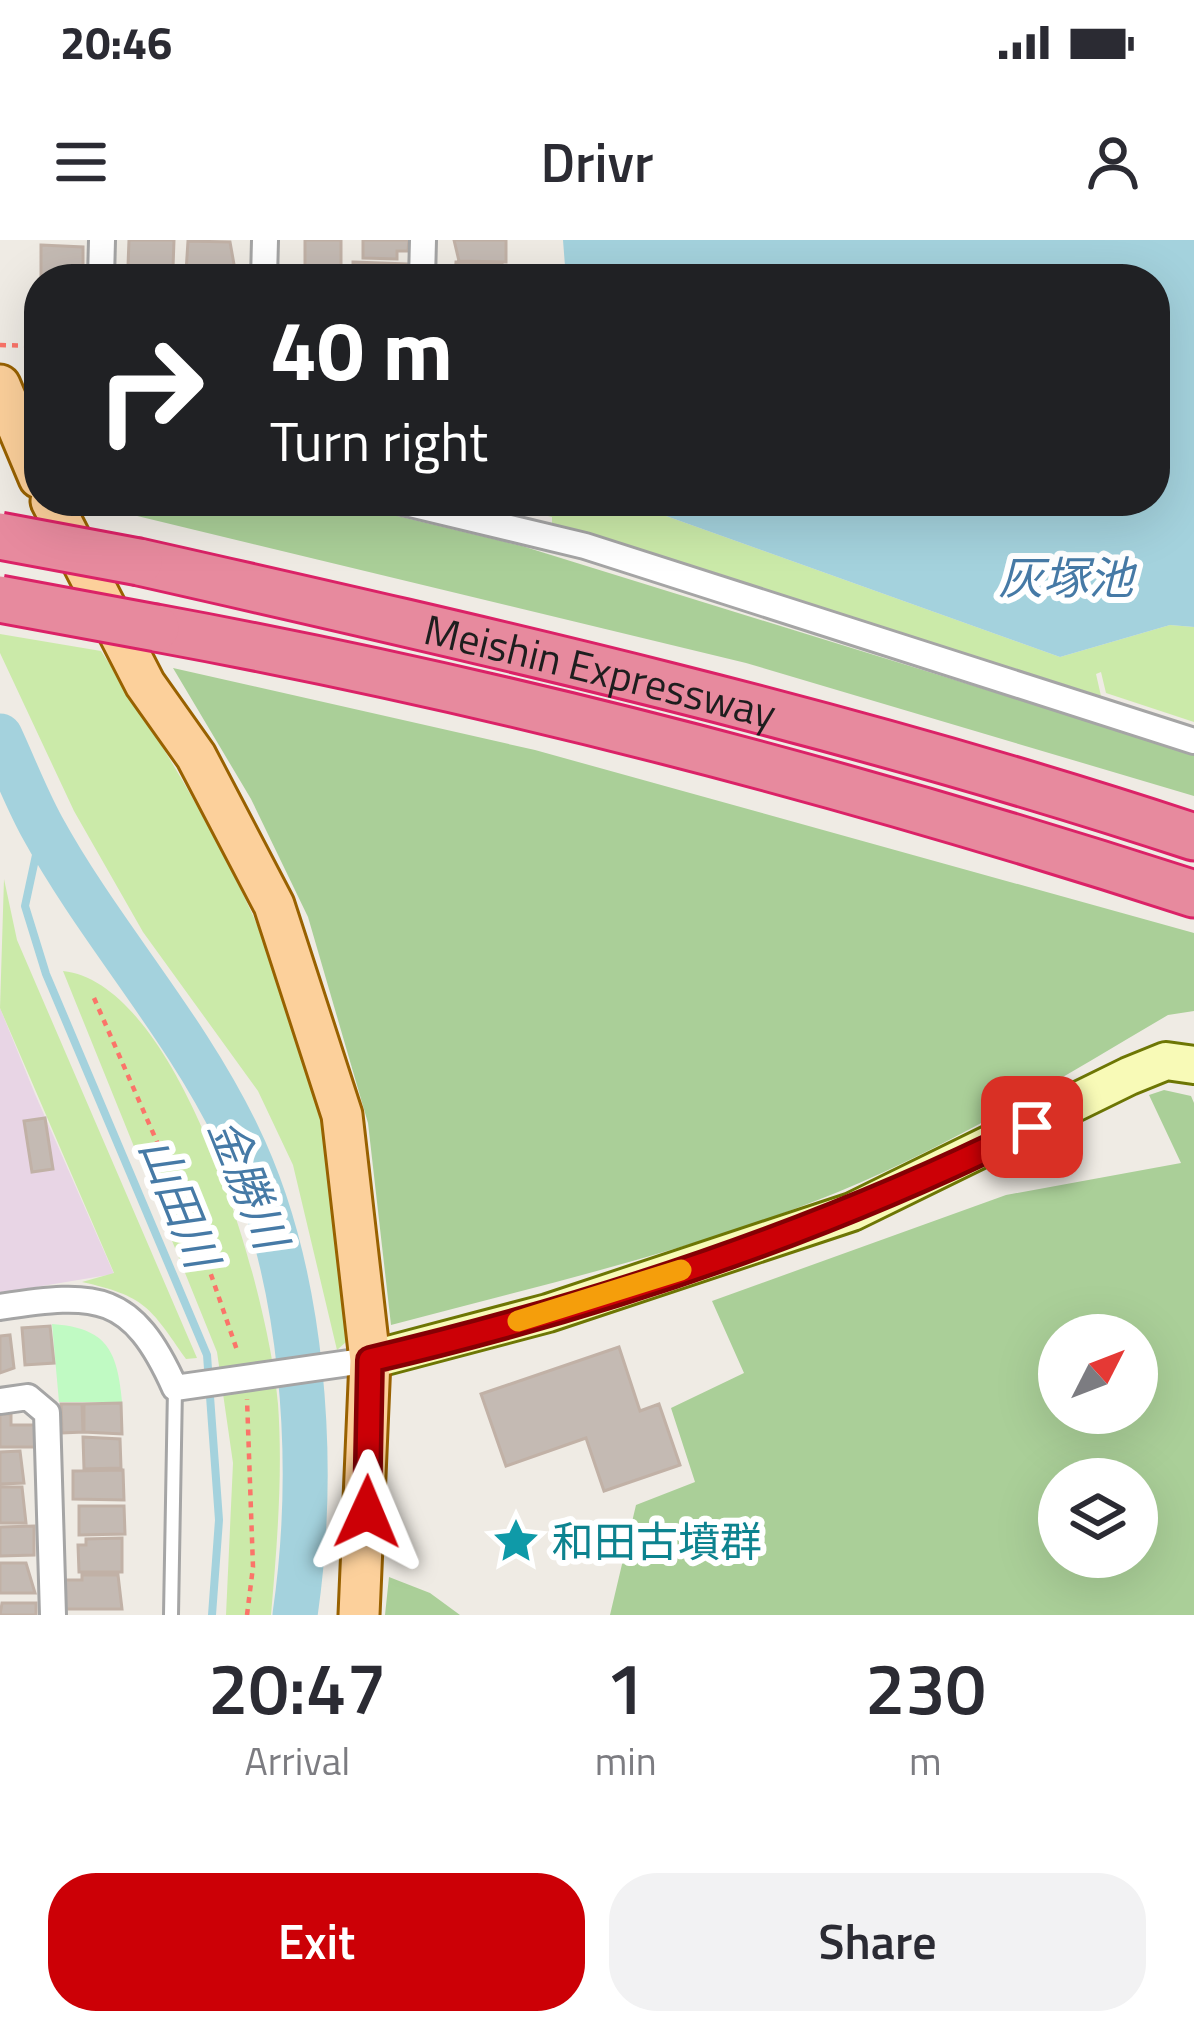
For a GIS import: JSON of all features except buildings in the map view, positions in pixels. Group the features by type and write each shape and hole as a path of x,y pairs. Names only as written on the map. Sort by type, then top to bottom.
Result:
{"highway":[{"name":"Meishin Expressway","path":"0,536 140,562 813,726 1194,837"},
{"name":"Meishin Expressway","path":"0,599 413,682 872,796 1194,894"}],"main road":[{"path":"0,385 24,439"},
{"path":"59,516 145,684 196,756 274,905 343,1115 359,1615"}],"street":[{"path":"460,516 585,546 1194,741"},
{"path":"0,1307 86,1297 117,1305 159,1353 181,1388 354,1363 548,1313 852,1213 1129,1076 1166,1061 1194,1065"},
{"path":"0,1400 28,1397 47,1413 53,1615"}],"lane":[{"path":"171,1615 181,1388"}],"path":[{"path":"94,998 196,1231 242,1379 253,1567 248,1615"}],"shaded area":[{"path":"0,1008 35,1094 114,1274 0,1293"}],"green space":[{"path":"137,516 397,516 522,546 1194,754 1194,796 746,663"},
{"path":"548,516 666,516 1060,657 1170,625 1194,627 1194,722 1106,693 1101,672 1096,674 1101,696 552,523"},
{"path":"0,634 101,651 173,764 236,881 289,1003 327,1131 344,1289 346,1342 337,1350 293,1165 258,1091 143,932 74,811 0,653"},
{"path":"173,668 535,750 1194,933 1194,1011 1168,1015 965,1132 838,1192 673,1249 391,1325 368,1123 308,917 251,799"},
{"path":"4,879 17,940 197,1358 186,1359 144,1306 82,1282 114,1273 0,1008"},
{"path":"63,971 107,989 147,1030 182,1087 238,1225 258,1295 278,1404 280,1483 271,1615 226,1615 233,1463 217,1352"},
{"path":"1164,1090 1191,1096 1194,1103 1194,1615 610,1615 636,1505 695,1482 671,1408 744,1373 712,1301 1006,1195 1181,1163 1149,1095"},
{"path":"52,1324 85,1331 106,1345 117,1368 122,1402 59,1402"},
{"path":"389,1577 430,1593 460,1615 385,1615"}],"water":[{"name":"灰塚池","path":"563,240 1194,240 1194,627 1170,625 1060,657 666,516 1170,516 1170,264 565,264"}],"waterway":[{"name":"金勝川","path":"0,736 65,866 216,1094 260,1188 278,1247 300,1370 305,1496 295,1615"},
{"name":"山田川","path":"42,827 25,906 46,974 207,1355 219,1520 212,1615"}],"slow traffic":[{"path":"518,1321 681,1270"}],"place":[{"name":"和田古墳群","path":"516,1541"}],"route":[{"path":"367,1512 370,1360 548,1313 852,1213 1032,1127"}]}
